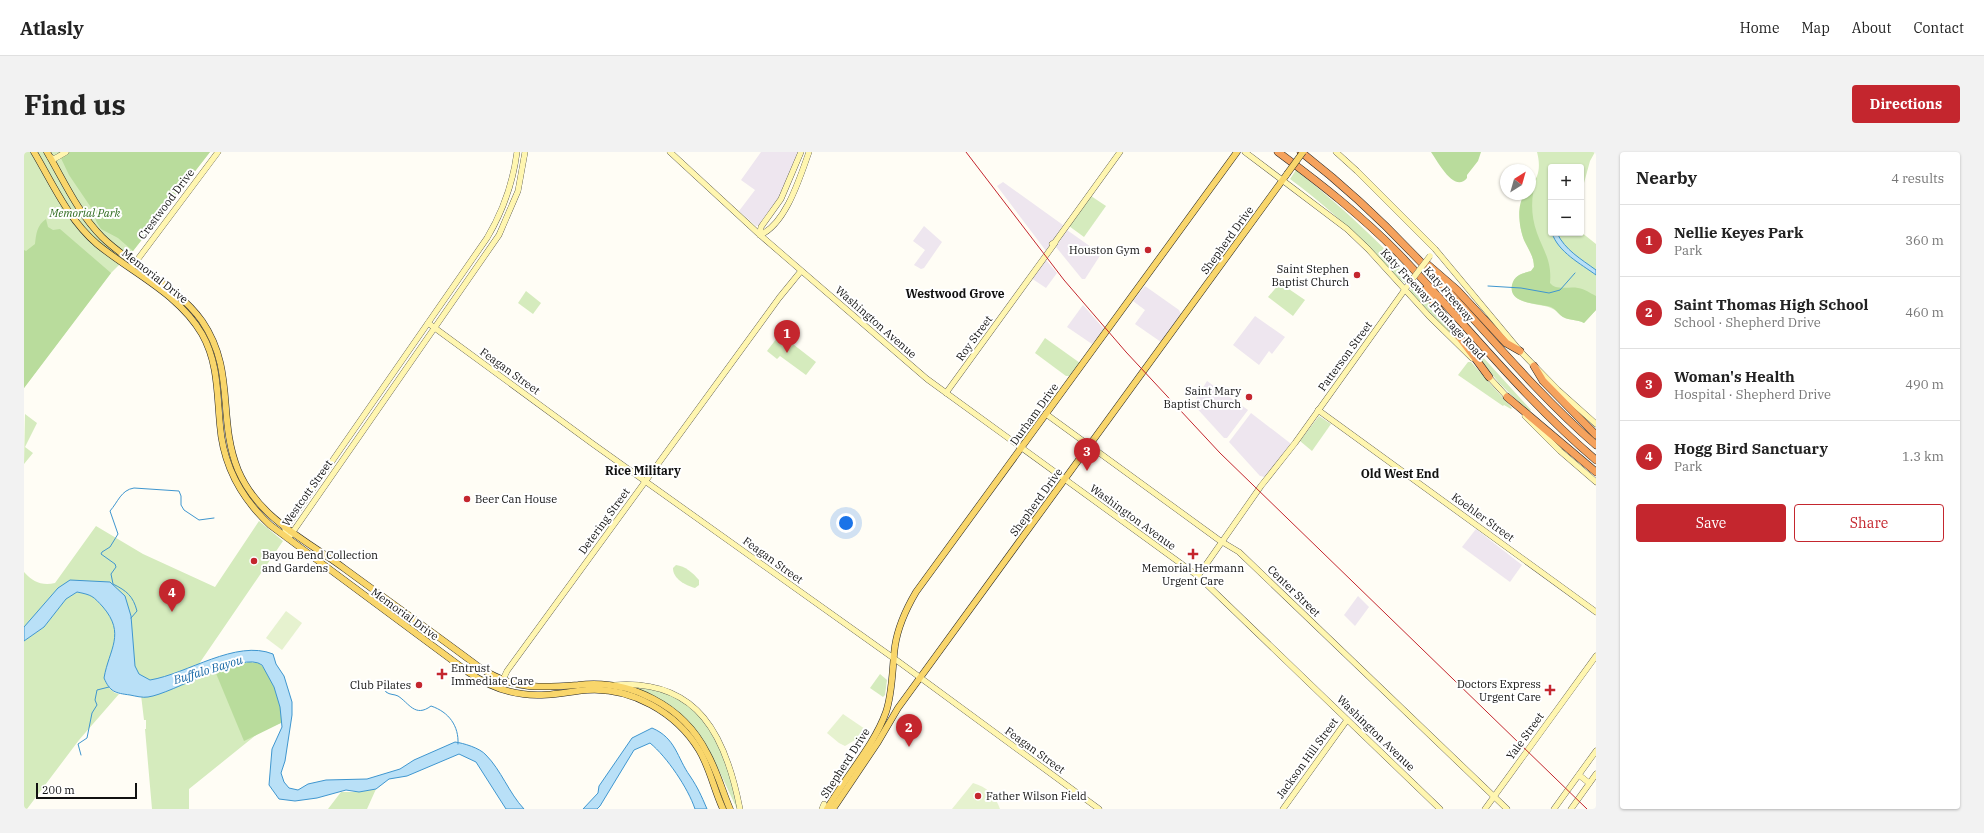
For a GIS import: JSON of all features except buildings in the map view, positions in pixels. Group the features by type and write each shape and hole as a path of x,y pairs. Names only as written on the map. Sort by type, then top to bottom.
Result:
{"highway":[{"name":"Katy Freeway","path":"1278,152 1340,199 1378,234 1420,277 1535,404 1596,460"},
{"name":"Katy Freeway","path":"1302,152 1353,195 1414,255 1533,385 1568,420 1596,445"},
{"path":"1414,255 1439,272 1458,290 1506,343 1520,351"},
{"path":"1420,277 1432,300 1489,377"},
{"path":"1534,366 1543,381 1596,435"},
{"path":"1507,397 1596,472"}],"main road":[{"name":"Memorial Drive","path":"34,152 62,202 77,223 96,243 176,302 196,324 211,345"},
{"name":"Durham Drive","path":"888,705 901,622 916,592 1237,152"},
{"name":"Shepherd Drive","path":"824,807 836,799 852,779 920,678 1146,370 1302,152"},
{"name":"Memorial Drive","path":"48,155 85,217 102,237 174,292 193,310 208,330 228,435 235,462 254,498 265,511 285,529 333,560 479,667 502,680 524,686 541,688 588,684 625,687 649,696 671,710 682,719 701,741 730,809"},
{"path":"40,163 48,155"},
{"path":"176,302 181,303 188,310 193,310"},
{"name":"Memorial Drive","path":"222,401 223,444 232,475 249,503 270,525 468,672 499,688 522,694 541,695 600,690 623,694 657,708 683,729 699,750 722,809"},
{"path":"223,444 227,447 230,457 235,462"},
{"name":"Shepherd Drive","path":"834,809 836,799 850,772 881,725 888,705"},
{"path":"850,772 852,779"},
{"path":"709,773 719,809"},
{"path":"718,778 734,809"}],"street":[{"path":"48,155 55,152"},
{"path":"48,155 54,159 66,152"},
{"name":"Crestwood Drive","path":"131,269 218,152"},
{"name":"Westcott Street","path":"288,539 285,529 494,226 510,187 516,152"},
{"name":"Westcott Street","path":"288,539 494,243 506,221 520,184 525,152"},
{"name":"Washington Avenue","path":"670,152 760,235 927,379 1198,576 1440,809"},
{"path":"760,235 761,227 786,190 801,152"},
{"path":"760,235 767,232 782,213 793,193 809,152"},
{"name":"Roy Street","path":"946,393 1120,152"},
{"name":"Katy Freeway Frontage Road","path":"1245,152 1347,229 1560,451 1596,482"},
{"path":"1336,152 1357,170 1435,249 1534,366 1596,424"},
{"path":"786,190 793,193"},
{"name":"Patterson Street","path":"1198,576 1248,507 1261,486 1271,475 1435,249"},
{"name":"Detering Street","path":"499,688 507,671 779,298 801,271"},
{"name":"Feagan Street","path":"428,323 645,481 894,659 1099,809"},
{"name":"Koehler Street","path":"1318,410 1596,612"},
{"name":"Center Street","path":"1046,414 1241,553 1506,809"},
{"path":"309,493 316,498"},
{"name":"Yale Street","path":"1485,809 1596,656"},
{"name":"Memorial Drive","path":"612,685 626,684 666,691 680,697 699,712 713,730 730,768 740,809"},
{"name":"Jackson Hill Street","path":"1283,809 1347,720"},
{"path":"1554,809 1596,751"},
{"path":"1571,809 1596,774"},
{"path":"1579,775 1590,783"}],"shaded area":[{"path":"761,152 799,152 783,191 760,225 756,226 739,211 755,190 741,180"},
{"path":"1003,182 1063,225 1046,251 997,186"},
{"path":"924,226 942,242 924,268 921,269 914,265 925,250 913,241"},
{"path":"1067,230 1101,254 1085,279 1082,279 1056,247"},
{"path":"1045,259 1057,273 1046,288 1031,278"},
{"path":"1145,286 1179,310 1181,314 1161,342 1135,324 1145,310 1133,301"},
{"path":"1083,305 1104,329 1092,344 1067,327"},
{"path":"1255,316 1285,337 1272,354 1269,351 1259,365 1233,345"},
{"path":"1207,381 1248,410 1227,438 1224,438 1193,404"},
{"path":"1251,413 1290,443 1265,477 1260,476 1229,442"},
{"path":"1476,529 1522,565 1510,582 1462,547"},
{"path":"1358,596 1369,607 1355,626 1344,615"}],"green space":[{"name":"Memorial Park","path":"24,152 210,152 133,251 111,273 24,388"},
{"path":"58,152 210,152 133,251 118,238 101,229 90,206 69,175"},
{"path":"1431,152 1481,152 1478,161 1467,175 1467,178 1462,182 1457,182 1446,174"},
{"path":"1537,152 1595,152 1590,161 1584,183 1584,164 1548,164 1548,236 1584,236 1584,234 1596,244 1596,310 1584,323 1566,318 1555,310 1546,306 1520,300 1512,292 1513,281 1519,275 1531,271 1534,267 1532,256 1522,235 1520,210 1522,200 1536,200 1536,178 1539,164"},
{"path":"1296,170 1341,208 1384,248 1411,277 1407,284 1399,279 1333,214 1290,179"},
{"path":"1091,196 1106,206 1084,237 1069,226"},
{"path":"1522,200 1533,200 1533,218 1537,233 1549,263 1550,283 1559,288 1585,290 1596,296 1596,310 1584,323 1563,317 1551,307 1520,300 1512,292 1513,281 1519,275 1531,271 1534,267 1532,256 1522,235 1519,216"},
{"path":"46,219 48,227 53,230 60,229 111,273 24,388 24,250 26,251 35,244 39,227"},
{"path":"1415,281 1451,331 1450,333 1410,292"},
{"path":"1280,283 1305,300 1293,316 1268,297"},
{"path":"526,291 541,303 533,314 518,303"},
{"path":"1461,333 1531,410 1529,412 1499,383 1460,334"},
{"path":"780,334 816,362 806,375 780,356 777,359 767,351"},
{"path":"1045,338 1080,363 1069,376 1066,376 1035,353"},
{"path":"1468,362 1471,362 1512,408 1511,409 1504,405 1503,406 1458,375"},
{"path":"25,414 37,423 25,447 33,453 24,464"},
{"path":"1319,416 1331,424 1312,451 1300,441"},
{"path":"259,521 283,541 190,677 199,677 231,666 283,722 261,731 189,789 189,809 152,809 145,729 146,720 144,720 141,695 115,650 116,631 112,653 106,670 109,688 115,693 119,694 79,740 27,809 24,809 24,641 44,627 66,599 24,631 24,572 38,582 46,584 55,583 96,526 143,554 215,587","holes":["78,590 95,593 110,615 92,595 77,592 67,598","110,616 116,625 116,630"]},
{"path":"676,565 686,568 691,572 699,580 699,585 695,588 680,581 675,575 673,568"},
{"path":"286,611 302,623 282,650 266,638"},
{"path":"249,662 259,663 264,668 272,682 281,708 283,722 244,741 215,671"},
{"path":"880,674 887,680 885,695 883,697 870,688"},
{"path":"631,686 667,694 683,702 697,712 717,741 730,775 738,809 708,751 698,735 686,721 671,708 653,696"},
{"path":"843,714 865,729 860,737 845,746 827,733"},
{"name":"Father Wilson Field","path":"973,783 990,792 1000,809 952,809"},
{"path":"376,789 367,809 328,809 341,792 359,792"}],"water":[{"path":"1553,236 1558,236 1569,249 1596,270 1596,275 1565,252"},
{"name":"Buffalo Bayou","path":"70,580 110,582 125,596 131,616 135,666 139,674 150,680 164,677 228,654 243,651 259,651 273,654 276,664 284,676 292,702 292,715 285,761 281,773 284,782 289,788 298,790 308,784 326,780 367,779 400,769 414,760 455,742 476,748 483,752 491,761 524,809 506,809 476,762 459,754 407,776 389,779 376,789 359,792 346,790 317,798 295,801 279,799 269,785 272,749 282,727 280,707 274,687 262,665 253,662 240,663 148,697 139,697 114,691 108,686 104,678 114,642 114,625 103,607 92,596 77,592 66,599 44,627 24,641 24,627 58,588"},
{"path":"652,728 660,732 671,743 697,788 707,809 695,809 676,773 657,749 650,743 634,750 597,809 583,809 598,793 599,786 632,738"}],"waterway":[{"path":"1488,286 1521,288 1549,293 1560,290 1575,273"},
{"path":"131,618 137,611 134,601 126,592 113,584 111,574 116,567 115,564 101,554 110,547 118,534 110,511 120,497 126,491 134,488 179,491 181,496 181,505 184,510 199,520 214,518"},
{"path":"383,686 386,692 398,696 416,710 425,709 431,706 443,712 452,720 455,726 458,744"},
{"path":"81,755 78,744 87,738 92,713 97,705 95,700 97,690 109,687"}],"railway":[{"path":"966,152 1064,280 1126,352 1220,453 1587,809"}],"place":[{"name":"Houston Gym","path":"1148,250"},
{"name":"Saint Stephen Baptist Church","path":"1357,275"},
{"name":"Nellie Keyes Park","path":"787,353"},
{"name":"Saint Mary Baptist Church","path":"1249,397"},
{"name":"Woman's Health","path":"1087,471"},
{"name":"Beer Can House","path":"467,499"},
{"name":"Memorial Hermann Urgent Care","path":"1193,554"},
{"name":"Bayou Bend Collection and Gardens","path":"254,561"},
{"name":"Hogg Bird Sanctuary","path":"172,612"},
{"name":"Entrust Immediate Care","path":"442,674"},
{"name":"Club Pilates","path":"419,685"},
{"name":"Doctors Express Urgent Care","path":"1550,690"},
{"name":"Saint Thomas High School","path":"909,747"},
{"name":"Father Wilson Field","path":"978,796"}],"district":[{"name":"Westwood Grove","path":"955,294"},
{"name":"Rice Military","path":"643,471"},
{"name":"Old West End","path":"1400,474"}]}
